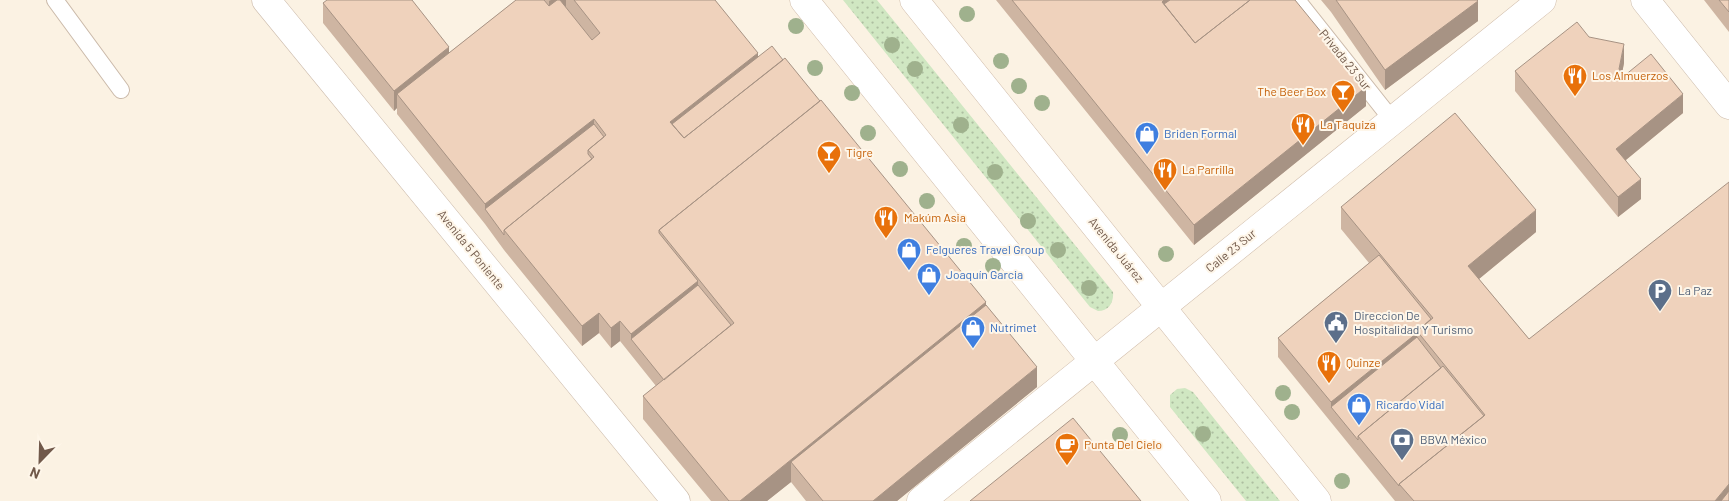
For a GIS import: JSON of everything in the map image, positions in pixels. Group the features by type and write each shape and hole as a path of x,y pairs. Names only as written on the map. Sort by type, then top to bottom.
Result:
{"main road":[{"name":"Avenida 5 Poniente","path":"266,0 676,501"},
{"path":"804,0 1207,501"},
{"name":"Avenida Juárez","path":"914,0 1317,501"},
{"name":"Calle 23 Sur","path":"921,501 1542,0"},
{"path":"1645,0 1729,105"}],"lane":[{"path":"55,0 121,90"},
{"name":"Privada 23 Sur","path":"1297,0 1393,121"}],"green space":[{"path":"843,0 877,0 1113,292 1113,299 1108,308 1098,311 1090,307"},
{"path":"1185,388 1193,392 1280,501 1246,501 1170,407 1170,395 1177,389"}],"building":[{"path":"327,0 412,0 449,47 394,91 323,3"},
{"path":"516,0 544,0 549,6 560,0 592,40 600,33 574,0 715,0 758,53 670,122 684,138 785,58 820,101 659,230 659,233 698,281 631,334 620,321 611,328 599,313 582,326 504,230 594,157 588,150 606,135 594,119 485,204 397,94"},
{"path":"1012,0 1164,0 1162,2 1195,43 1250,0 1295,0 1366,87 1194,225"},
{"path":"1170,0 1250,0 1195,43 1164,4"},
{"path":"1336,0 1477,0 1478,1 1385,70"},
{"path":"1719,0 1729,0 1729,12"},
{"path":"1577,22 1589,37 1624,44 1619,69 1624,76 1651,54 1683,94 1616,149 1641,179 1618,197 1515,71"},
{"path":"772,46 783,60 684,138 672,124"},
{"path":"821,100 986,302 740,501 729,501 643,396 734,323 659,230"},
{"name":"La Paz","path":"1455,113 1536,210 1468,266 1529,339 1729,182 1729,484 1715,501 1414,501 1399,484 1485,415 1417,331 1433,318 1341,207"},
{"path":"594,124 604,137 588,150 588,154 592,159 504,230 504,235 485,209"},
{"path":"1379,255 1431,319 1417,333 1331,402 1278,338"},
{"path":"698,285 731,325 664,380 631,339"},
{"path":"986,305 1037,367 873,501 823,501 791,462"},
{"path":"1417,337 1441,368 1358,436 1358,440 1331,407"},
{"path":"1443,366 1484,416 1399,484 1399,486 1358,436"},
{"path":"1073,418 1141,501 970,501"},
{"path":"1729,491 1729,501 1721,501"}],"place":[{"name":"Los Almuerzos","path":"1575,97"},
{"name":"The Beer Box","path":"1343,113"},
{"name":"La Taquiza","path":"1303,146"},
{"name":"Briden Formal","path":"1147,155"},
{"name":"Tigre","path":"829,174"},
{"name":"La Parrilla","path":"1165,191"},
{"name":"Makúm Asia","path":"886,239"},
{"name":"Felgueres Travel Group","path":"909,271"},
{"name":"Joaquín Garcia","path":"929,296"},
{"name":"La Paz","path":"1660,312"},
{"name":"Direccion De Hospitalidad Y Turismo","path":"1336,344"},
{"name":"Nutrimet","path":"973,349"},
{"name":"Quinze","path":"1329,384"},
{"name":"Ricardo Vidal","path":"1359,426"},
{"name":"BBVA México","path":"1402,461"},
{"name":"Punta Del Cielo","path":"1067,466"}]}
